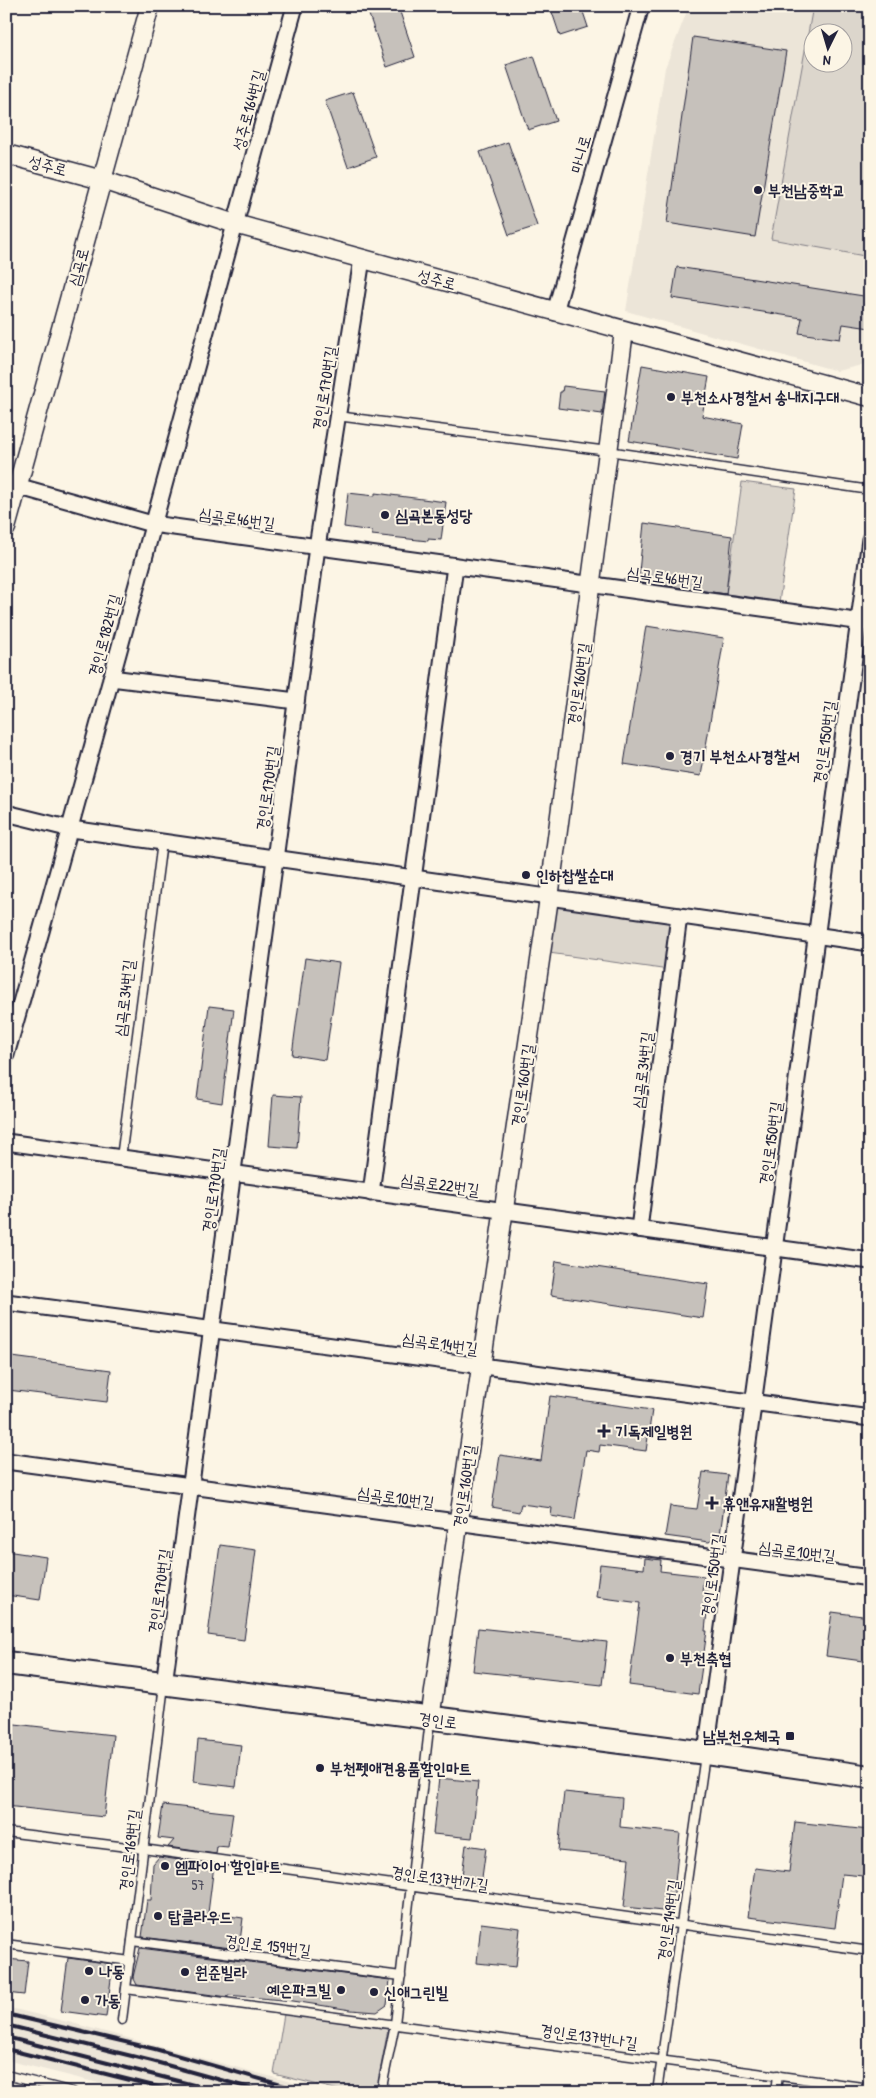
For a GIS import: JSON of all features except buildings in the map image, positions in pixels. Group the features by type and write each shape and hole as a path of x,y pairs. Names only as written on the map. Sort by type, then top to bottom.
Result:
{"main road":[{"name":"경인로","path":"6,1663 706,1753 870,1776"}],"street":[{"name":"심곡로","path":"6,528 12,485 102,180 150,6"},
{"name":"성주로164번길","path":"235,224 295,6"},
{"name":"마니로","path":"555,312 641,6"},
{"name":"성주로","path":"6,154 102,180 235,224 870,397"},
{"name":"경인로182번길","path":"6,1055 71,829 152,524 235,224"},
{"name":"경인로170번길","path":"164,1684 317,547 362,259"},
{"name":"경인로160번길","path":"430,1719 549,898 624,331"},
{"name":"심곡로46번길","path":"12,485 152,524 864,623"},
{"name":"경인로150번길","path":"706,1753 816,935 864,623 870,539"},
{"path":"370,1193 455,566"},
{"path":"111,678 296,700"},
{"path":"6,813 71,829 870,942"},
{"name":"심곡로34번길","path":"639,1229 679,916"},
{"name":"심곡로22번길","path":"6,1142 870,1262"},
{"name":"심곡로14번길","path":"6,1302 870,1418"},
{"name":"심곡로10번길","path":"6,1461 870,1578"}],"lane":[{"path":"337,416 608,451 870,490"},
{"name":"심곡로34번길","path":"121,1158 162,842"},
{"name":"경인로169번길","path":"122,2020 164,1684"},
{"path":"381,2092 395,2024 430,1719"},
{"name":"경인로149번길","path":"657,2092 706,1753"},
{"name":"경인로137번가길","path":"6,1832 143,1849 870,1952"},
{"name":"경인로 159번길","path":"132,1941 401,1976"},
{"path":"6,1944 130,1961"},
{"name":"경인로137번나길","path":"126,1988 870,2088"},
{"path":"6,2075 73,2092"},
{"path":"776,2092 778,2076"}],"shaded area":[{"name":"부천남중학교","path":"689,6 870,6 870,363 837,371 626,311 665,68"},
{"path":"813,6 870,6 870,257 771,239 804,56 804,72 854,72 854,22 810,22"},
{"path":"742,482 796,489 779,602 726,594"},
{"path":"556,903 674,921 669,970 549,953"},
{"path":"6,2007 328,2092 134,2092 6,2060"},
{"path":"284,2014 388,2029 376,2092 347,2092 274,2074"}],"railway":[{"path":"6,2014 155,2049 306,2092"},
{"path":"6,2025 152,2061 264,2092"},
{"path":"6,2037 221,2092"},
{"path":"6,2049 178,2092"}],"place":[{"name":"부천남중학교","path":"758,190"},
{"name":"부천소사경찰서 송내지구대","path":"671,397"},
{"name":"심곡본동성당","path":"385,515"},
{"name":"경기 부천소사경찰서","path":"670,756"},
{"name":"인하찹쌀순대","path":"526,875"},
{"name":"기독제일병원","path":"604,1431"},
{"name":"휴앤유재활병원","path":"712,1503"},
{"name":"부천축협","path":"670,1658"},
{"name":"남부천우체국","path":"790,1736"},
{"name":"부천펫애견용품할인마트","path":"320,1768"},
{"name":"엠파이어 할인마트","path":"165,1866"},
{"name":"탑클라우드","path":"158,1916"},
{"name":"나동","path":"89,1971"},
{"name":"원준빌라","path":"185,1972"},
{"name":"예은파크빌","path":"341,1990"},
{"name":"신애그린빌","path":"374,1992"},
{"name":"가동","path":"85,2000"}]}
